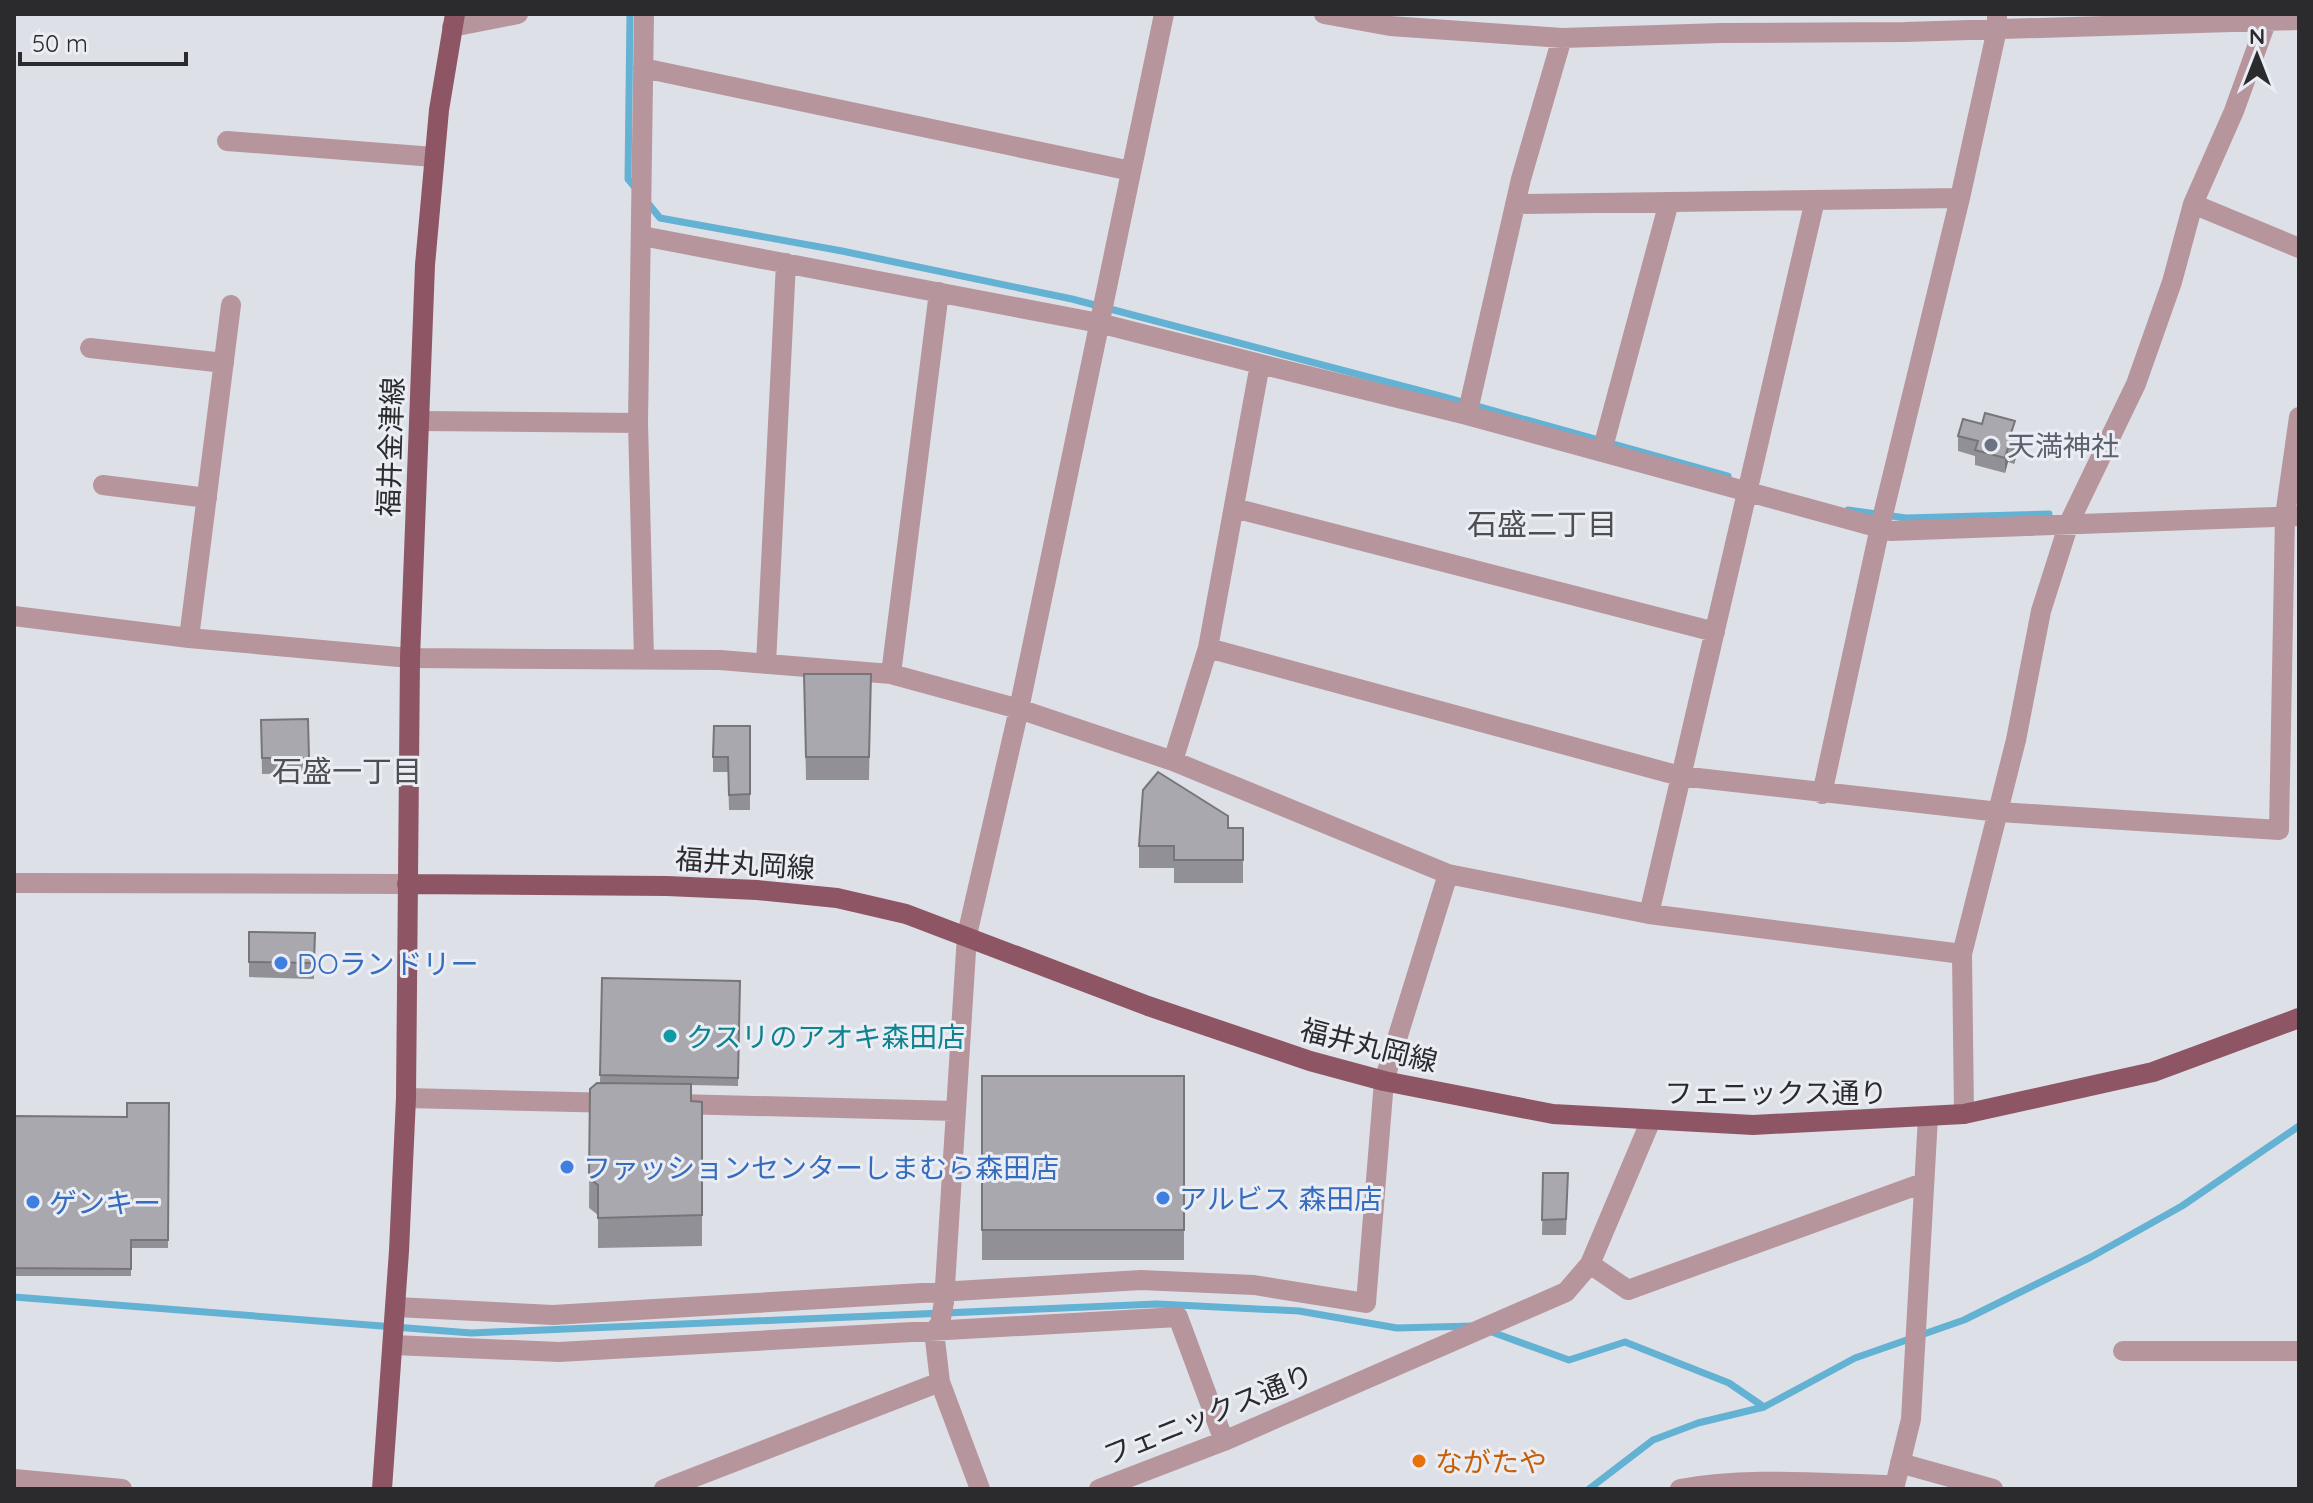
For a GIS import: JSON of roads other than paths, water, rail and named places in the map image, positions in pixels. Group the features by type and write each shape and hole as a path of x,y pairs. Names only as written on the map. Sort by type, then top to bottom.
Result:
{"main road":[{"name":"福井金津線","path":"407,884 410,658 425,265 434,157 454,21"},
{"name":"福井丸岡線","path":"407,884 667,886 837,898 906,914 967,935 1148,1006 1310,1061 1384,1081 1553,1114 1651,1120"},
{"path":"382,1489 396,1307 406,1098 407,884"},
{"name":"フェニックス通り","path":"1651,1120 1753,1125 1964,1114 2153,1072 2299,1018"}],"street":[{"path":"454,21 518,14"},
{"path":"644,14 638,423 644,659"},
{"path":"980,1489 940,1382 937,1327 944,1297 967,935 1019,709 1164,14"},
{"path":"1324,14 1562,38 1721,23 2299,20"},
{"path":"1964,1114 1962,954 2016,740 2041,611 2069,523 2136,384 2172,282 2193,204 2234,111 2268,18"},
{"path":"1822,794 1880,527 1960,198 1997,22"},
{"path":"1467,415 1515,204 1562,38"},
{"path":"643,68 1131,171"},
{"path":"227,141 434,157"},
{"path":"1515,204 1960,198"},
{"path":"1649,914 1815,200"},
{"path":"1602,451 1669,202"},
{"path":"2193,204 2299,248"},
{"path":"642,236 1099,323 1467,415 1891,531 2292,516"},
{"path":"766,664 786,263"},
{"path":"891,674 939,292"},
{"path":"189,638 231,305"},
{"path":"90,348 224,363"},
{"path":"1173,761 1208,648 1260,364"},
{"path":"1208,648 1680,776 1999,812 2279,830 2299,417"},
{"path":"419,421 638,423"},
{"path":"103,485 207,498"},
{"path":"1234,508 1715,632"},
{"path":"14,616 189,638 410,658 644,659 766,664 891,674 1019,709 1173,761 1448,874 1649,914 1962,954"},
{"path":"396,1307 553,1315 944,1297 1141,1280 1254,1285 1366,1303 1384,1081 1448,874"},
{"path":"14,883 407,884"},
{"path":"406,1098 956,1111"},
{"path":"1680,1489 1745,1482 1894,1487 1911,1419 1928,1117"},
{"name":"フェニックス通り","path":"1099,1489 1224,1441 1566,1292 1590,1264 1651,1120"},
{"path":"1590,1264 1628,1290 1923,1183"},
{"path":"393,1345 559,1352 937,1327 1178,1317 1224,1441"},
{"path":"2123,1351 2299,1351"},
{"path":"664,1489 940,1382"},
{"path":"1900,1463 1993,1489"},
{"path":"15,1483 122,1489"}],"waterway":[{"path":"630,14 628,179 637,190"},
{"path":"647,202 660,218 842,251 1072,299 1728,476"},
{"path":"1848,510 1906,518 2049,514"},
{"path":"1589,1489 1653,1440 1698,1423 1764,1407 1855,1358 1964,1320 2091,1257 2182,1206 2299,1126"},
{"path":"14,1297 471,1333 1157,1304 1299,1311 1397,1328 1473,1326"},
{"path":"1489,1331 1569,1360 1625,1342 1729,1383 1764,1407"}],"place":[{"name":"天満神社","path":"1991,445"},
{"name":"DOランドリー","path":"281,963"},
{"name":"クスリのアオキ森田店","path":"670,1036"},
{"name":"ファッションセンターしまむら森田店","path":"567,1167"},
{"name":"アルビス 森田店","path":"1163,1198"},
{"name":"ゲンキー","path":"33,1202"},
{"name":"ながたや","path":"1419,1461"}],"district":[{"name":"石盛二丁目","path":"1542,524"},
{"name":"石盛一丁目","path":"347,771"}]}
